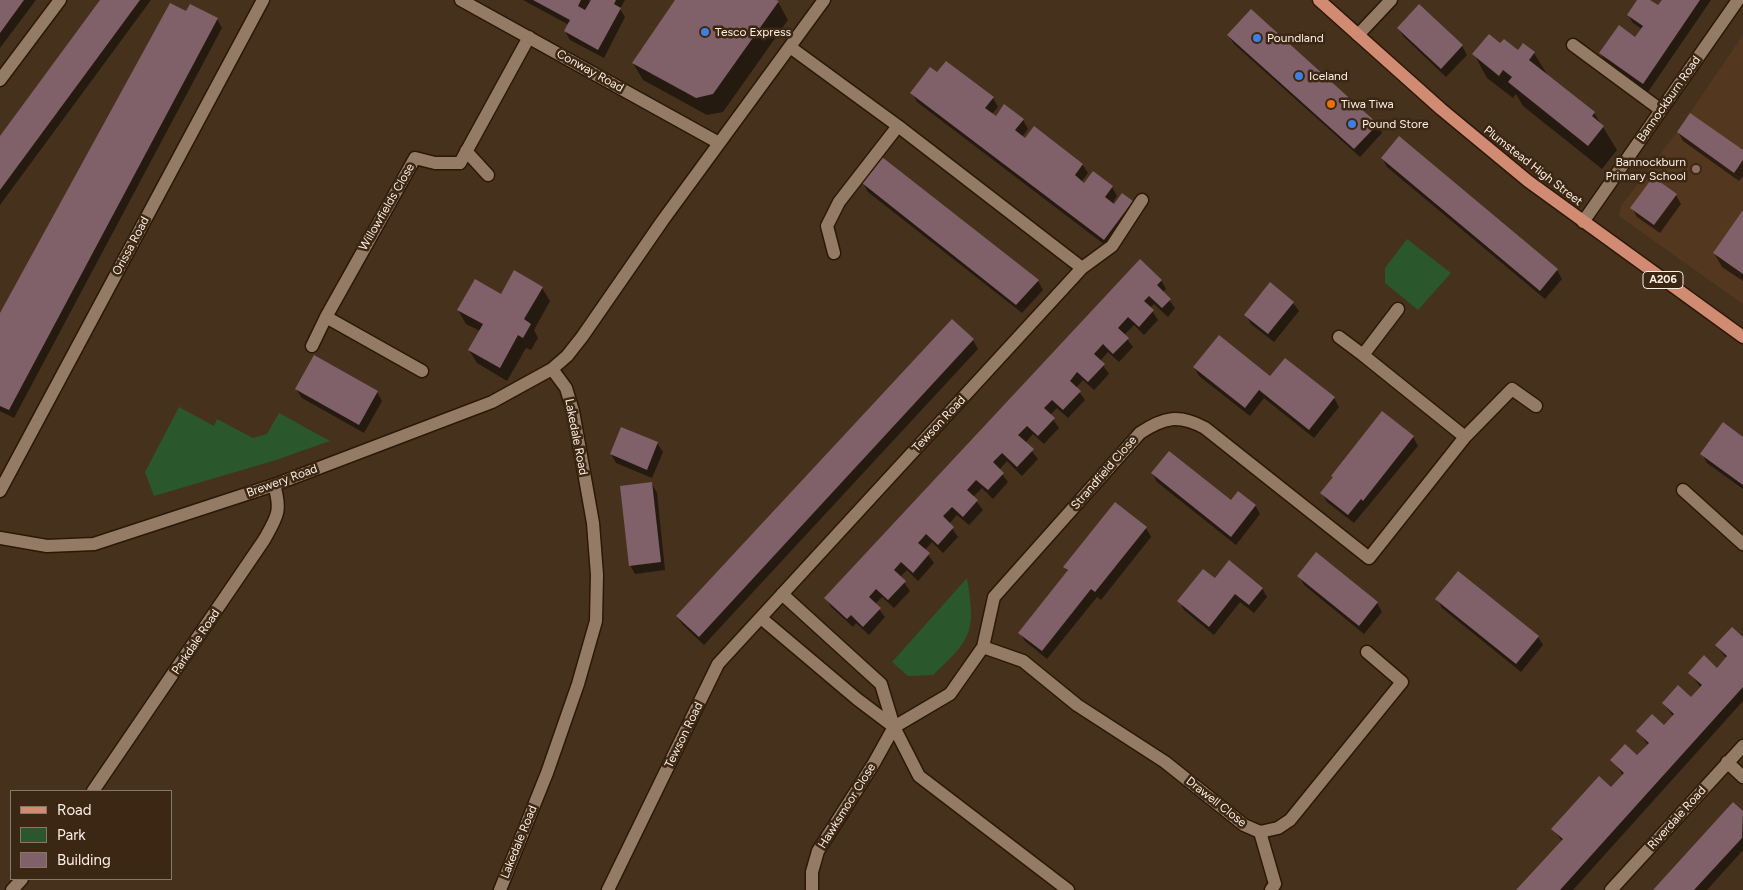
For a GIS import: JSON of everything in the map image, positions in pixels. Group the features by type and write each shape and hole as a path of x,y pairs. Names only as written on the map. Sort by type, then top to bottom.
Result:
{"main road":[{"name":"Plumstead High Street","path":"1319,0 1358,36 1514,170 1743,337"}],"street":[{"path":"0,80 60,0"},
{"name":"Orissa Road","path":"0,492 263,0"},
{"name":"Conway Road","path":"461,0 719,143"},
{"path":"552,369 567,356 582,337 719,143 824,0"},
{"path":"1358,36 1390,0"},
{"name":"Bannockburn Road","path":"1584,222 1738,0"},
{"name":"Willowfields Close","path":"312,346 326,317 415,158 435,164 460,163 529,37"},
{"path":"1573,45 1661,110"},
{"path":"790,47 898,126 1082,268 1112,246 1142,200"},
{"path":"834,253 827,226 840,202 898,126"},
{"path":"466,152 488,175"},
{"name":"Tewson Road","path":"608,890 718,664 1082,268"},
{"path":"1362,355 1398,309"},
{"path":"326,317 422,372"},
{"path":"1339,336 1465,437"},
{"name":"Brewery Road","path":"0,538 48,546 94,544 274,485 492,402 552,369"},
{"name":"Lakedale Road","path":"500,890 547,773 578,684 596,621 598,575 592,523 573,411 566,388 552,369"},
{"name":"Strandfield Close","path":"894,726 950,694 983,647 994,597 1140,433 1153,424 1168,419 1188,419 1205,428 1369,558 1465,437 1512,389 1536,406"},
{"name":"Parkdale Road","path":"94,790 264,540 278,514 280,503 274,485"},
{"path":"1683,490 1743,544"},
{"path":"782,594 881,684 894,726 919,776 1068,890"},
{"path":"761,618 857,700 894,726"},
{"name":"Drawell Close","path":"983,647 1023,661 1077,705 1165,762 1244,825 1260,832 1278,828 1290,820 1402,682 1367,652"},
{"name":"Hawksmoor Close","path":"812,890 812,872 818,851 874,764 894,726"},
{"name":"Riverdale Road","path":"1612,890 1743,746"},
{"path":"1727,762 1743,777"},
{"path":"1260,832 1275,884 1271,890"},
{"path":"12,890 21,880"}],"shaded area":[{"name":"Bannockburn Primary School","path":"1743,35 1743,304 1619,216 1621,206 1677,132"}],"green space":[{"path":"1407,239 1451,273 1418,310 1385,283 1385,268"},
{"path":"179,407 214,426 217,419 253,438 267,434 279,413 330,441 276,460 154,496 145,472"},
{"path":"967,578 971,611 968,633 963,643 933,675 908,676 892,662"}],"building":[{"path":"0,0 24,0 0,33"},
{"path":"100,0 140,0 0,190 0,136"},
{"path":"533,0 581,0 578,6 585,10 591,0 616,0 614,4 621,8 598,50 564,31 570,20"},
{"name":"Tesco Express","path":"675,0 779,1 713,94 696,98 632,63"},
{"path":"1637,0 1650,0 1658,5 1662,0 1700,0 1643,84 1599,53 1619,25 1635,37 1643,26 1627,15"},
{"path":"170,3 186,11 190,4 218,18 9,410 0,406 0,313"},
{"path":"1419,4 1463,45 1441,69 1397,28"},
{"path":"1251,9 1378,124 1354,149 1227,35"},
{"path":"1489,34 1500,43 1504,39 1518,50 1523,43 1535,52 1529,60 1595,112 1592,116 1604,126 1588,146 1508,82 1512,77 1503,70 1499,76 1472,54"},
{"path":"946,61 994,97 985,108 996,116 1004,104 1024,119 1015,130 1025,138 1034,126 1083,164 1075,175 1084,183 1093,171 1113,186 1105,197 1114,204 1122,193 1133,201 1104,240 910,93 930,67 937,72"},
{"path":"1690,113 1743,150 1743,160 1734,173 1677,132"},
{"path":"1399,136 1558,269 1540,291 1381,158"},
{"path":"882,157 1039,280 1016,305 862,183"},
{"path":"1653,177 1677,194 1654,225 1630,208"},
{"path":"1743,210 1743,274 1713,253"},
{"path":"1140,259 1162,280 1157,285 1171,299 1162,308 1149,296 1144,301 1154,310 1139,327 1128,317 1118,328 1129,338 1113,354 1103,344 1094,354 1105,364 1088,382 1077,372 1070,381 1081,391 1063,410 1052,400 1044,408 1055,418 1038,436 1027,426 1018,435 1034,449 1017,467 1002,453 993,462 1004,473 988,490 976,480 967,490 978,500 963,517 952,507 943,516 954,527 938,545 926,534 918,543 930,553 913,573 901,562 894,570 906,581 888,600 876,589 869,597 881,608 863,627 851,615 847,619 824,598"},
{"path":"514,270 543,287 524,319 531,324 523,338 518,335 500,368 468,350 483,324 457,310 475,279 501,294"},
{"path":"1270,282 1294,302 1268,334 1244,315"},
{"path":"952,319 974,339 699,637 676,616"},
{"path":"1219,335 1270,376 1285,358 1335,397 1309,430 1259,390 1245,408 1193,367"},
{"path":"314,355 378,391 359,425 295,389"},
{"path":"1382,411 1414,436 1363,501 1361,499 1348,515 1320,493"},
{"path":"1723,422 1743,437 1743,485 1700,454"},
{"path":"621,427 658,442 647,470 610,454"},
{"path":"1169,451 1231,500 1238,491 1256,505 1231,537 1151,473"},
{"path":"652,482 661,562 629,566 620,486"},
{"path":"1115,502 1147,527 1095,592 1091,589 1042,651 1018,633 1068,570 1063,567"},
{"path":"1316,552 1378,602 1359,626 1297,576"},
{"path":"1229,560 1263,588 1249,605 1235,594 1209,627 1177,601 1203,569 1215,578"},
{"path":"1458,571 1539,636 1516,664 1435,599"},
{"path":"1732,627 1743,637 1743,687 1560,890 1516,890 1563,839 1551,829 1599,776 1611,787 1624,773 1610,760 1625,744 1637,755 1649,743 1636,731 1652,714 1664,725 1674,714 1662,703 1678,685 1691,697 1702,685 1688,673 1704,655 1717,668 1727,656 1715,645"},
{"path":"1733,802 1743,811 1742,838 1694,890 1653,890"}],"place":[{"name":"Tesco Express","path":"705,32"},
{"name":"Poundland","path":"1257,38"},
{"name":"Iceland","path":"1299,76"},
{"name":"Tiwa Tiwa","path":"1331,104"},
{"name":"Pound Store","path":"1352,124"},
{"name":"Bannockburn Primary School","path":"1696,169"}]}
